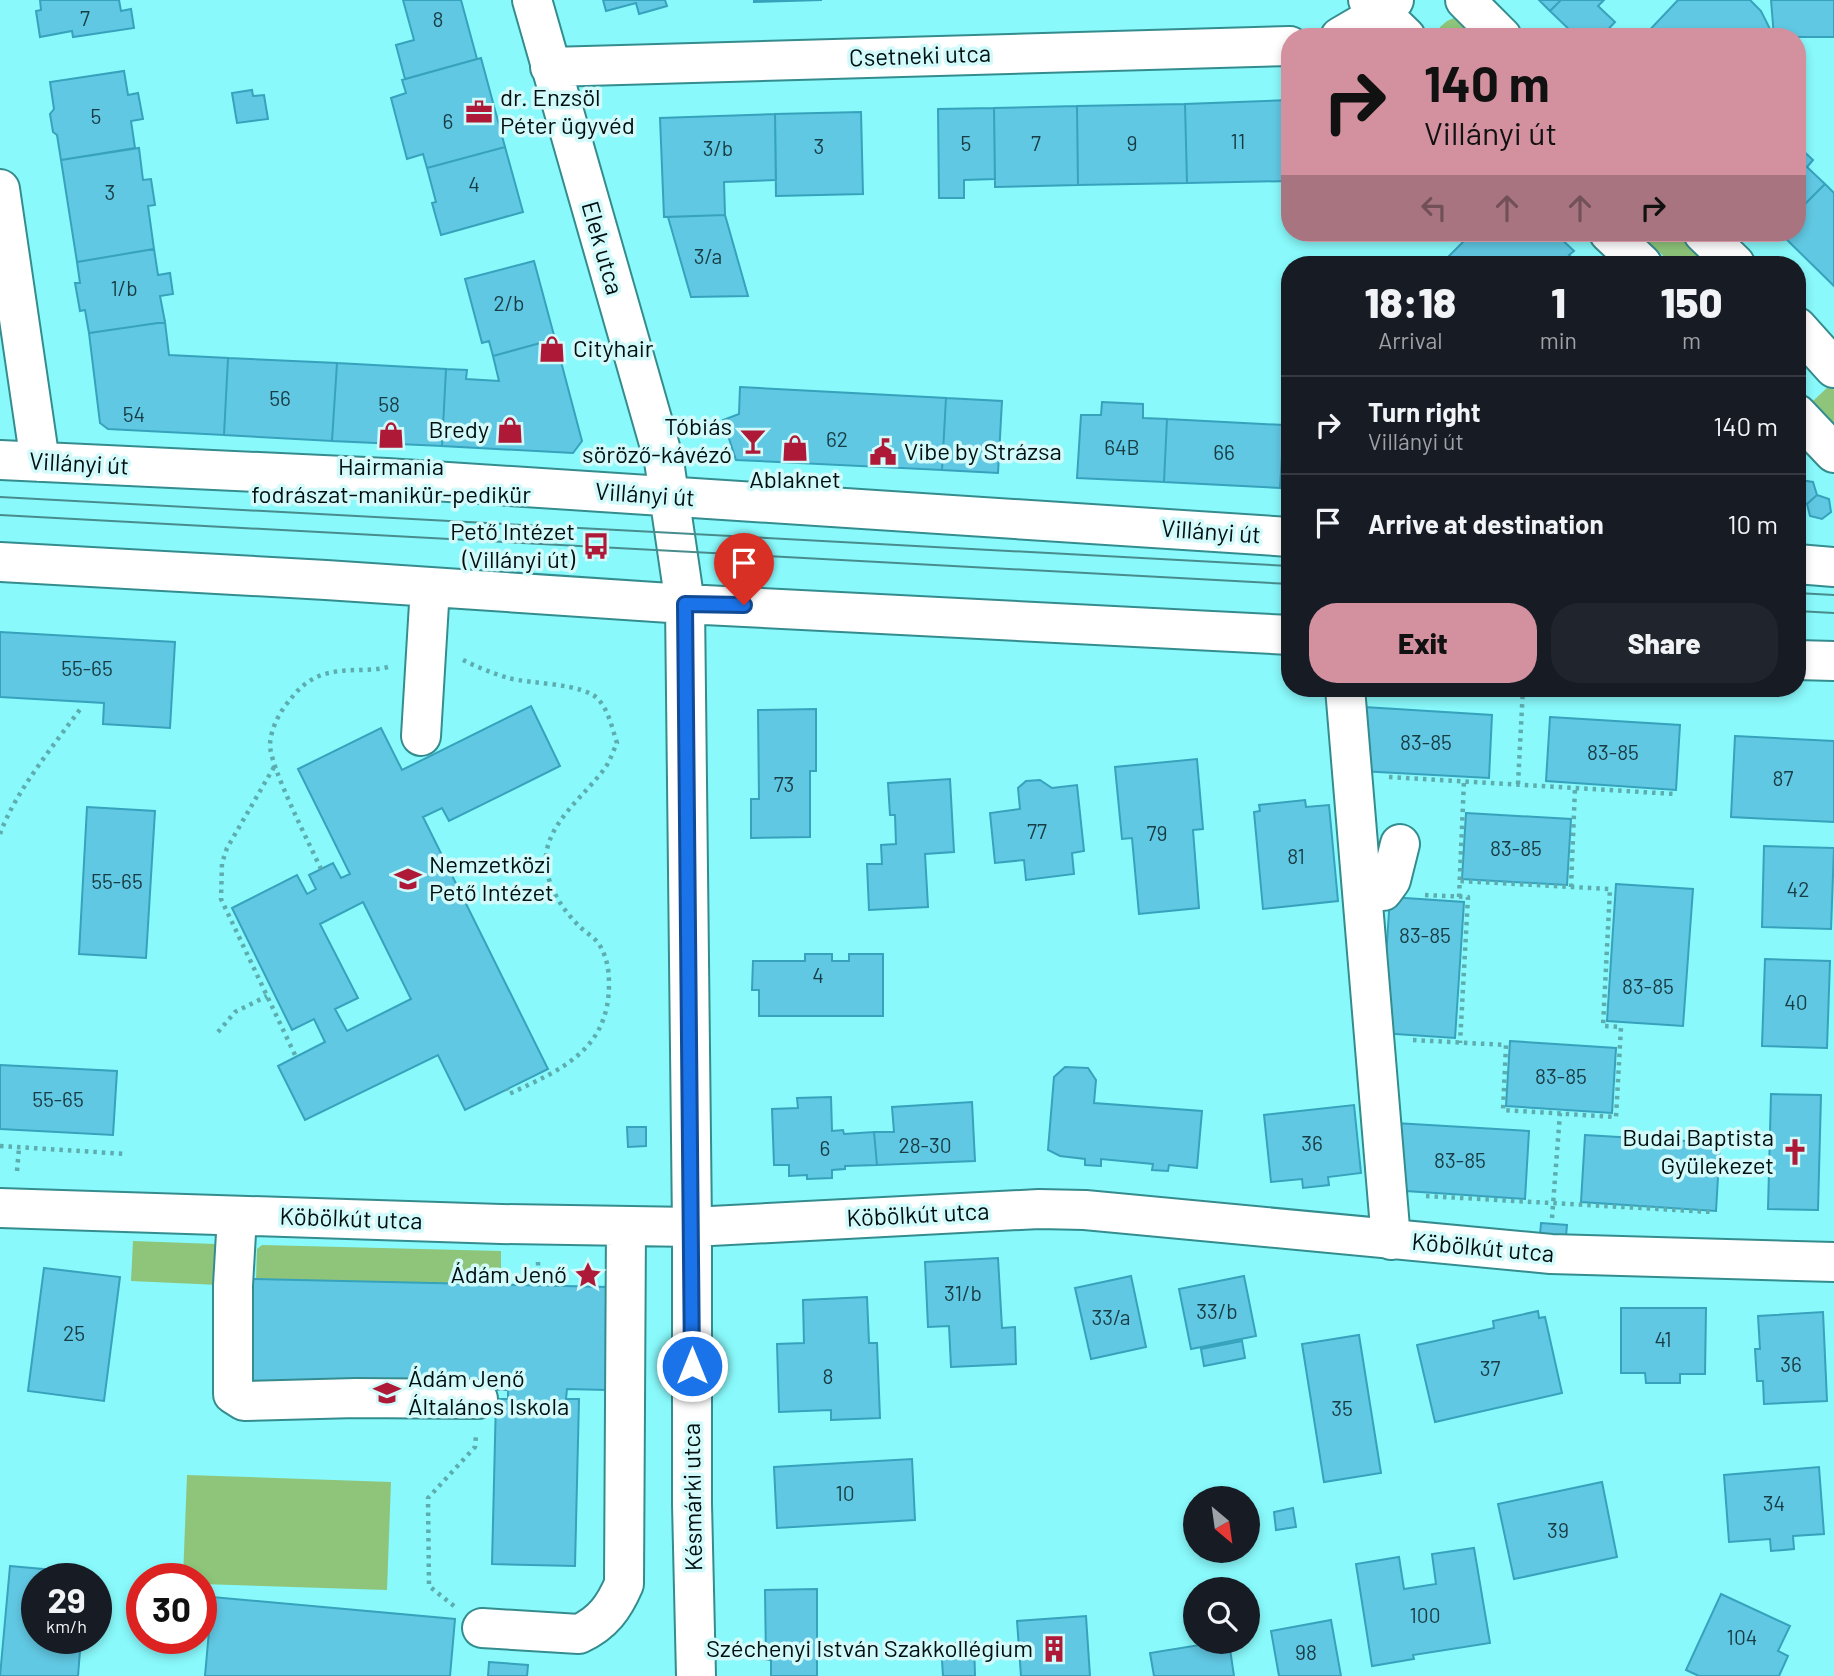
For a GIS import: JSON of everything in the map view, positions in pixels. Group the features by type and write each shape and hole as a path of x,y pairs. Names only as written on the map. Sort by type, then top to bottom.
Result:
{"street":[{"name":"Elek utca","path":"532,0 656,435 670,496 685,604"},
{"path":"1465,0 1493,28"},
{"path":"1358,28 1387,13"},
{"name":"Csetneki utca","path":"550,67 1281,46"},
{"path":"0,189 40,462"},
{"path":"1619,242 1633,256"},
{"path":"1712,242 1727,256"},
{"path":"1806,337 1834,368"},
{"path":"1806,423 1834,453"},
{"name":"Villányi út","path":"0,460 387,478 1281,536"},
{"path":"0,562 685,604 1281,635"},
{"path":"1806,565 1834,567"},
{"path":"421,736 430,587"},
{"name":"Késmárki utca","path":"685,604 692,1227 692,1504 696,1676"},
{"path":"1806,660 1834,662"},
{"path":"1346,697 1372,890 1373,1038 1391,1240"},
{"path":"1372,890 1391,880 1401,844"},
{"name":"Köbölkút utca","path":"0,1208 692,1227 1039,1209 1085,1210 1551,1254 1834,1262"},
{"path":"237,1216 233,1285 233,1394 244,1401 478,1399"},
{"path":"482,1628 579,1634 593,1628 606,1616 624,1584 626,1226"}],"path":[{"path":"321,869 275,766 270,745 275,724 285,706 297,690 315,678 330,672 385,668 445,651 480,668 510,678 576,689 596,697 609,716 617,743 606,767 574,801 558,825 549,846 546,865 561,906 598,943 609,965 606,1018 583,1054 538,1081 509,1094 508,1089"},
{"path":"1518,784 1523,697"},
{"path":"0,834 5,821 43,761 81,708"},
{"path":"275,766 227,848 222,863 221,899 296,1057"},
{"path":"1383,776 1675,794"},
{"path":"1459,897 1464,781"},
{"path":"1570,887 1575,788"},
{"path":"1373,1038 1506,1045 1503,1110 1616,1116 1621,1027 1603,1026 1610,889 1459,881"},
{"path":"1372,890 1391,894 1468,897 1460,1043"},
{"path":"218,1032 235,1012 267,996"},
{"path":"1551,1254 1560,1114"},
{"path":"0,1146 127,1154"},
{"path":"1387,1194 1712,1212"},
{"path":"478,1399 475,1447 428,1498 429,1586 482,1628"}],"green space":[{"path":"1454,18 1462,20 1470,28 1440,28"},
{"path":"1649,242 1692,242 1706,256 1663,256"},
{"path":"1830,385 1834,390 1834,423 1813,401"},
{"path":"133,1241 215,1244 219,1249 219,1285 131,1281"},
{"path":"262,1245 501,1251 501,1285 256,1280 257,1249"},
{"path":"187,1475 391,1482 387,1590 217,1585 217,1563 184,1563"}],"building":[{"path":"40,0 119,0 121,11 131,9 134,28 73,37 72,31 40,37 36,11 41,10"},
{"path":"403,0 461,0 477,59 405,79 396,45 414,40"},
{"path":"603,0 665,0 667,6 639,14 636,3 606,11"},
{"path":"754,0 822,0 754,2"},
{"path":"1539,0 1561,0 1550,11"},
{"path":"1561,0 1604,0 1598,6 1615,22 1609,28 1568,28 1550,11"},
{"path":"1678,0 1750,0 1761,11 1770,28 1652,28"},
{"path":"1771,0 1834,0 1834,37 1806,37 1806,28 1773,28"},
{"path":"481,58 505,147 427,168 423,154 407,159 391,98 406,93 402,80"},
{"path":"124,71 128,95 138,93 143,119 131,121 135,148 61,160 50,114 54,109 50,82"},
{"path":"252,90 253,96 264,95 268,119 237,123 232,93"},
{"path":"1281,100 1281,181 1187,183 1185,104"},
{"path":"1185,104 1187,183 1078,185 1077,106"},
{"path":"1077,106 1078,185 995,187 994,108"},
{"path":"994,108 995,179 964,180 964,198 939,198 938,109"},
{"path":"861,112 863,194 776,196 775,114"},
{"path":"775,114 776,180 724,182 725,215 664,217 660,118"},
{"path":"505,147 523,212 441,235 432,203 436,202 427,168"},
{"path":"139,148 143,180 151,179 155,205 148,206 154,249 77,262 61,160"},
{"path":"1806,153 1813,160 1807,167 1825,184 1806,203"},
{"path":"1825,184 1834,193 1834,286 1789,242 1806,242 1806,203"},
{"path":"725,215 748,296 691,297 668,217"},
{"path":"1463,242 1564,242 1574,251 1570,256 1449,256"},
{"path":"154,249 158,275 170,273 173,294 160,296 165,322 89,333 85,310 80,311 75,283 80,283 77,262"},
{"path":"534,261 555,339 493,356 489,341 482,343 465,279"},
{"path":"165,322 169,355 228,358 224,435 108,429 100,423 89,333"},
{"path":"555,339 582,441 573,453 442,446 446,369 467,370 466,379 499,381 493,356"},
{"path":"228,358 337,363 332,441 224,435"},
{"path":"337,363 446,369 442,446 332,441"},
{"path":"740,387 946,398 942,470 736,460 723,420 739,414"},
{"path":"946,398 1002,401 998,473 942,470"},
{"path":"1102,402 1143,404 1143,418 1167,419 1164,482 1077,478 1081,415 1101,415"},
{"path":"1167,419 1281,425 1280,488 1164,482"},
{"path":"1806,481 1813,482 1817,495 1807,504"},
{"path":"1817,495 1829,499 1831,512 1822,519 1810,516 1807,504"},
{"path":"0,632 175,642 170,728 103,724 104,703 0,697"},
{"path":"531,706 560,766 449,821 442,808 423,817 548,1069 465,1110 438,1055 305,1120 278,1066 325,1042 314,1019 292,1030 232,908 297,875 307,894 316,889 309,875 333,863 341,878 350,874 298,769 381,728 402,770","holes":["363,902 411,999 347,1031 335,1009 358,998 320,924"]},
{"path":"1364,707 1492,715 1489,778 1360,771"},
{"path":"816,709 816,771 810,771 810,837 751,838 751,799 759,799 758,710"},
{"path":"1550,717 1680,725 1676,790 1546,781"},
{"path":"1735,736 1834,741 1834,822 1731,817"},
{"path":"1197,759 1203,829 1193,830 1199,908 1139,914 1132,838 1122,839 1115,767"},
{"path":"950,779 954,852 925,854 928,907 869,910 867,864 882,864 881,845 896,844 895,815 890,815 888,783"},
{"path":"1040,780 1052,788 1077,785 1084,851 1072,853 1074,874 1026,880 1024,860 995,863 990,813 1020,809 1018,788 1026,781"},
{"path":"1305,800 1306,807 1329,805 1338,901 1263,909 1254,812 1260,811 1259,805"},
{"path":"87,807 155,811 146,958 79,954"},
{"path":"1466,813 1571,819 1567,885 1462,879"},
{"path":"1764,846 1834,848 1831,929 1762,927"},
{"path":"1616,884 1693,889 1683,1026 1607,1021"},
{"path":"1390,897 1464,902 1455,1038 1381,1033"},
{"path":"805,954 832,954 832,961 849,961 849,954 883,954 883,1016 759,1016 759,990 752,990 753,961 805,961"},
{"path":"1765,959 1830,961 1827,1048 1762,1046"},
{"path":"1510,1041 1616,1048 1612,1113 1506,1106"},
{"path":"0,1065 117,1071 113,1135 0,1129"},
{"path":"1065,1067 1088,1068 1096,1080 1094,1103 1202,1111 1197,1168 1169,1165 1168,1171 1152,1170 1153,1164 1101,1159 1101,1166 1085,1165 1085,1159 1060,1156 1048,1150 1054,1077"},
{"name":"Budai Baptista Gyülekezet","path":"1771,1094 1821,1095 1818,1210 1768,1209"},
{"path":"831,1097 832,1131 843,1130 844,1134 874,1132 877,1165 845,1166 845,1169 832,1170 832,1178 807,1179 807,1175 789,1176 789,1165 774,1165 772,1109 798,1108 797,1098"},
{"path":"972,1102 975,1161 877,1165 874,1132 894,1132 892,1107"},
{"path":"1354,1105 1361,1173 1328,1177 1329,1185 1303,1188 1302,1179 1271,1182 1264,1115"},
{"path":"1395,1123 1529,1131 1525,1199 1391,1190"},
{"path":"627,1127 646,1127 646,1146 628,1147"},
{"path":"1585,1135 1720,1143 1716,1211 1581,1202"},
{"path":"1541,1223 1567,1225 1566,1236 1540,1235"},
{"path":"998,1258 1002,1328 1015,1327 1016,1364 951,1367 949,1326 928,1327 925,1262"},
{"path":"44,1268 120,1277 104,1401 28,1391"},
{"path":"1131,1276 1146,1347 1091,1359 1075,1288"},
{"path":"1244,1276 1256,1336 1191,1349 1179,1289"},
{"path":"250,1279 608,1287 606,1390 567,1389 566,1399 579,1399 575,1566 492,1564 496,1399 508,1399 508,1390 248,1384"},
{"path":"867,1297 869,1343 877,1343 880,1418 831,1420 831,1410 779,1412 777,1344 804,1343 803,1300"},
{"path":"1621,1308 1706,1308 1705,1374 1680,1374 1680,1383 1646,1383 1645,1373 1621,1373"},
{"path":"1538,1311 1539,1318 1545,1317 1562,1393 1435,1422 1417,1345 1494,1328 1493,1321"},
{"path":"1823,1312 1827,1401 1764,1404 1763,1381 1757,1381 1755,1349 1760,1349 1758,1316"},
{"path":"1359,1335 1381,1473 1324,1482 1302,1344"},
{"path":"1242,1341 1245,1358 1204,1366 1201,1349"},
{"path":"912,1459 915,1520 777,1528 774,1467"},
{"path":"1819,1467 1824,1534 1793,1536 1794,1549 1771,1551 1770,1539 1729,1542 1724,1475"},
{"path":"1602,1482 1617,1557 1514,1579 1498,1504"},
{"path":"1293,1508 1296,1527 1276,1530 1274,1512"},
{"path":"1474,1548 1490,1643 1413,1655 1414,1659 1372,1666 1356,1564 1399,1557 1404,1589 1436,1584 1432,1554"},
{"path":"10,1566 21,1567 21,1654 80,1654 78,1676 0,1676"},
{"path":"817,1589 817,1676 771,1676 771,1660 766,1660 765,1590"},
{"path":"1721,1594 1790,1626 1778,1651 1788,1656 1779,1676 1699,1676 1686,1670"},
{"path":"217,1597 455,1619 450,1676 205,1676 207,1654 217,1654"},
{"name":"Széchenyi István Szakkollégium","path":"1086,1616 1090,1676 1021,1676 1017,1621"},
{"path":"1331,1620 1341,1676 1279,1676 1271,1631"},
{"path":"974,1642 975,1676 943,1676 941,1644"},
{"path":"1183,1648 1183,1654 1231,1654 1234,1676 1154,1676 1150,1653"},
{"path":"489,1662 528,1665 527,1676 488,1676"}],"tram line":[{"path":"0,497 1281,566"},
{"path":"0,515 1281,584"},
{"path":"1806,593 1834,595"},
{"path":"1806,611 1834,613"}],"place":[{"name":"dr. Enzsöl Péter ügyvéd","path":"479,112"},
{"name":"Cityhair","path":"552,349"},
{"name":"Bredy","path":"510,430"},
{"name":"Hairmania fodrászat-manikür-pedikür","path":"391,435"},
{"name":"Tóbiás söröző-kávézó","path":"753,441"},
{"name":"Ablaknet","path":"795,448"},
{"name":"Vibe by Strázsa","path":"883,452"},
{"name":"Pető Intézet (Villányi út)","path":"596,546"},
{"name":"Nemzetközi Pető Intézet","path":"408,879"},
{"name":"Budai Baptista Gyülekezet","path":"1795,1152"},
{"name":"Ádám Jenő","path":"588,1275"},
{"name":"Ádám Jenő Általános Iskola","path":"387,1393"},
{"name":"Széchenyi István Szakkollégium","path":"1054,1649"}],"route":[{"path":"692,1366 685,604 744,605"}]}
